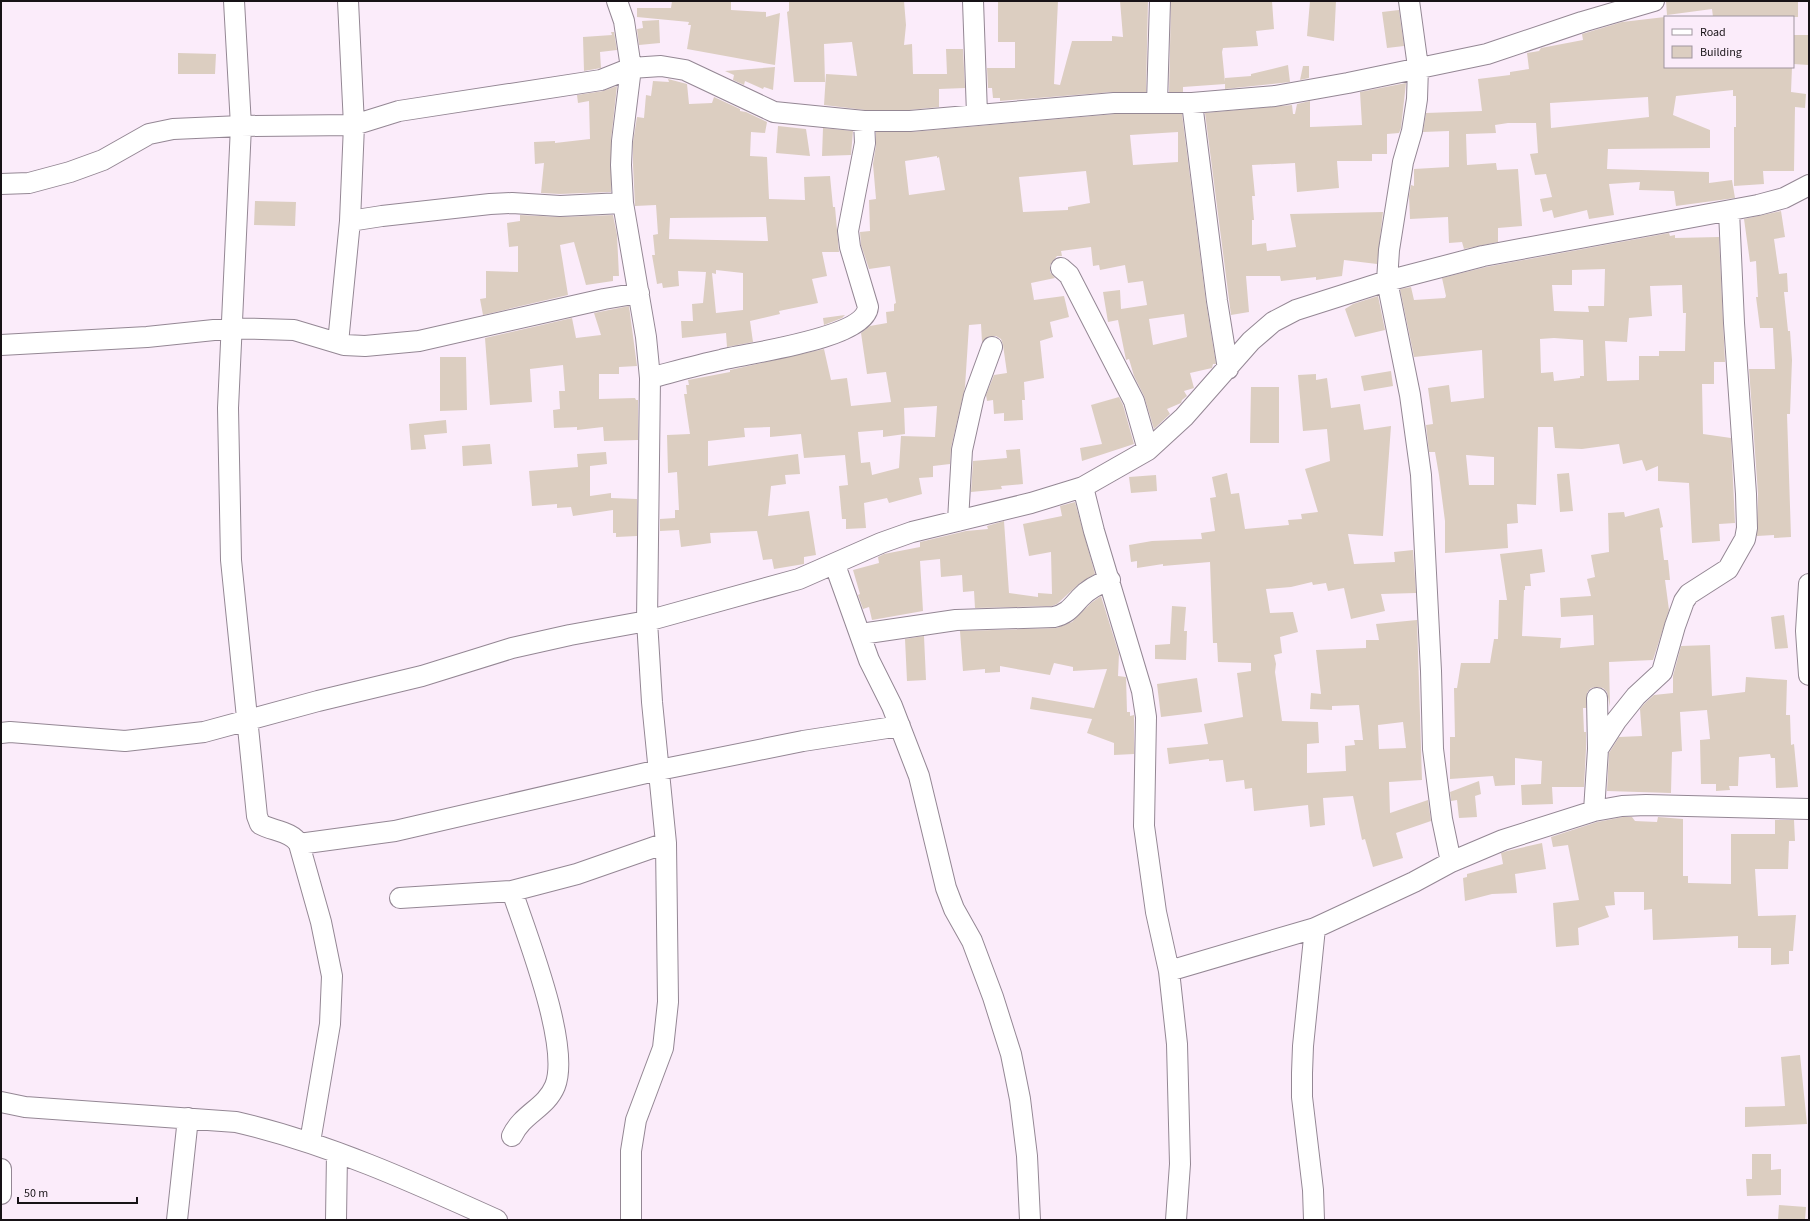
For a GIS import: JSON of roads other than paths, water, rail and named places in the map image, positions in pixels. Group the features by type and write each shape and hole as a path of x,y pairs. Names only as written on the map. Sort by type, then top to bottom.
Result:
{"street":[{"path":"234,1 241,126 233,328 228,408 231,560 246,720 257,816 260,824 296,838 299,844 321,922 332,976 330,1024 310,1142"},
{"path":"338,343 350,221 354,125 348,1"},
{"path":"617,1 624,21 631,68 622,141 621,165 623,203 646,337 650,378 647,621 652,702 666,843 668,1002 663,1048 636,1120 631,1151 631,1220"},
{"path":"973,1 977,114"},
{"path":"1157,103 1160,1"},
{"path":"1409,1 1418,67 1418,99 1404,162 1389,250 1387,281 1410,395 1421,475 1431,671 1433,748 1442,819 1452,862"},
{"path":"1,184 28,183 70,172 103,160 149,134 173,129 241,126 354,125 399,111 602,80 631,68 660,66 685,70 703,77 730,92 774,112 864,121 910,121 1114,103 1192,104 1275,96 1348,84 1418,67 1487,54 1582,22 1654,1"},
{"path":"1192,104 1217,301 1228,369"},
{"path":"650,378 722,359 816,340 834,334 859,321 866,315 868,307 850,247 848,231 864,143 864,121"},
{"path":"1,733 10,732 125,742 204,732 422,676 512,648 570,635 647,621 799,579 835,565 887,541 912,532 1032,503 1084,487 1148,450 1184,417 1228,369 1251,341 1273,322 1296,310 1387,281 1483,256 1729,211 1784,198 1809,185"},
{"path":"350,221 382,216 512,202 560,206 623,203"},
{"path":"1598,749 1616,721 1636,696 1662,672 1674,626 1684,601 1689,594 1728,569 1746,534 1746,494 1734,315 1729,211"},
{"path":"1061,268 1069,275 1134,401 1148,450"},
{"path":"1,345 147,337 233,328 294,330 338,343 365,346 419,341 604,299 639,293"},
{"path":"958,521 962,450 974,396 992,347"},
{"path":"1084,487 1142,691 1145,711 1144,826 1155,905 1169,971 1177,1044 1180,1164 1176,1220"},
{"path":"835,565 861,634 869,660 900,726 920,776 946,888 954,909 972,941 993,997 1011,1054 1020,1099 1027,1156 1030,1220"},
{"path":"861,634 956,620 1054,617 1063,615 1072,609 1080,598 1092,588 1110,580"},
{"path":"1809,584 1806,631 1809,675"},
{"path":"1594,811 1598,749 1597,698"},
{"path":"299,844 395,831 659,770 803,741 900,726"},
{"path":"1169,971 1315,928 1414,882 1452,862 1503,840 1594,811 1622,806 1646,805 1809,809"},
{"path":"400,898 512,891 577,874 666,843"},
{"path":"512,891 548,1002 555,1031 559,1073 555,1086 549,1097 541,1107 520,1122 512,1136"},
{"path":"1314,1220 1302,1097 1302,1073 1303,1046 1315,928"},
{"path":"1,1102 25,1107 236,1122 310,1142 491,1219"},
{"path":"177,1220 188,1118"},
{"path":"336,1220 337,1153"},
{"path":"1,1169 1,1194"}]}
